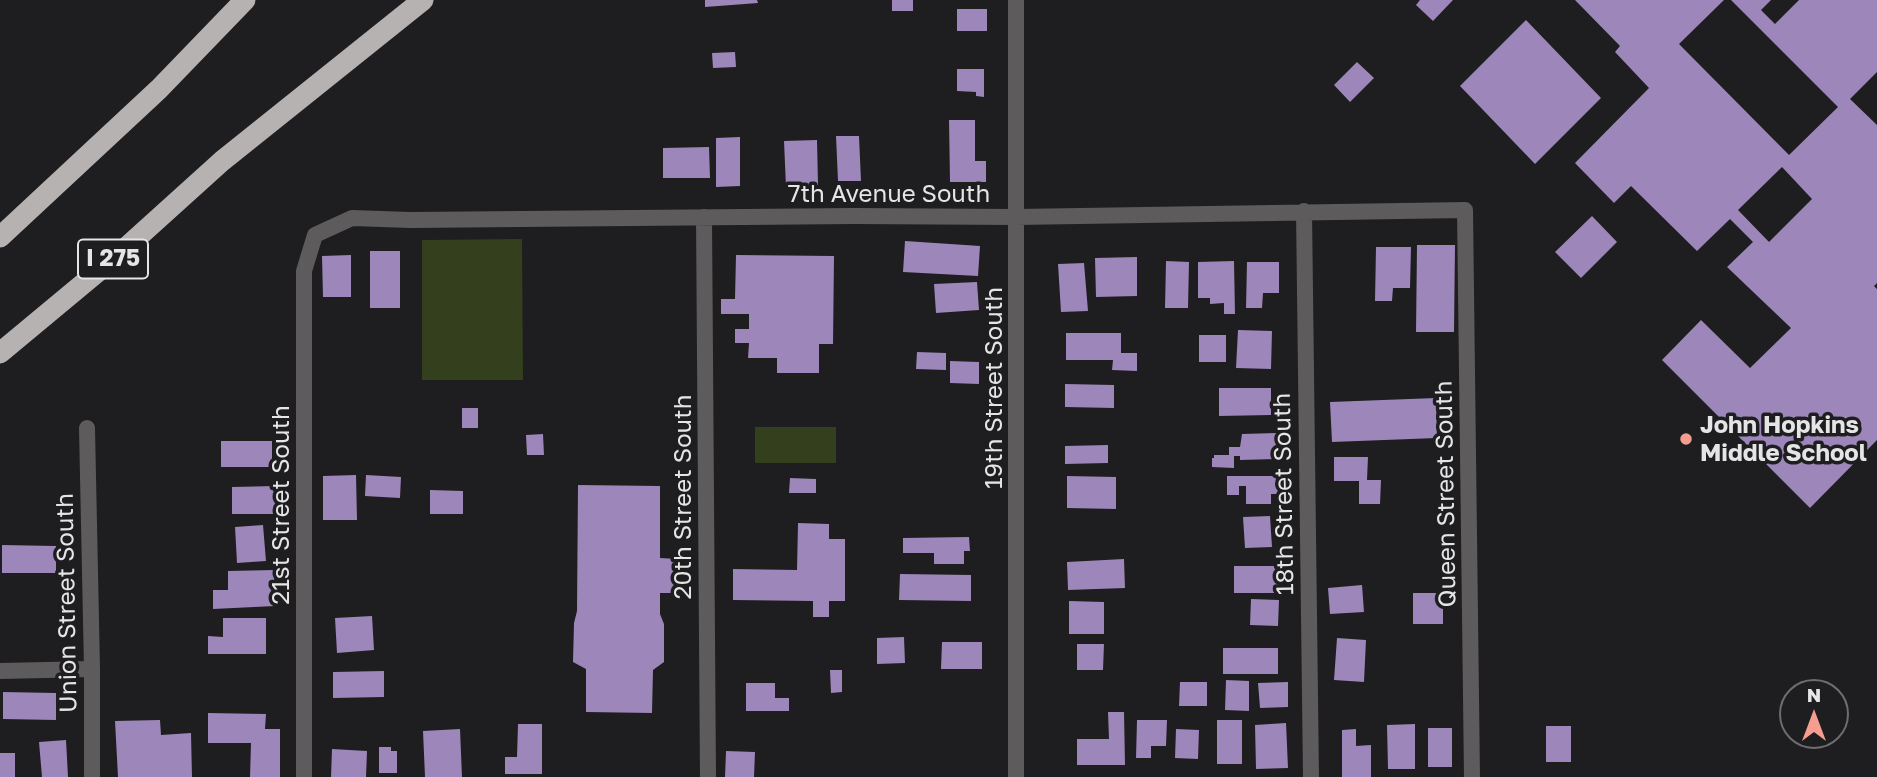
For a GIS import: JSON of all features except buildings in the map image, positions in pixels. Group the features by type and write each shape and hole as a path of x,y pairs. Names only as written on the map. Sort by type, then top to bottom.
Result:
{"highway":[{"path":"159,89 235,0"},
{"path":"0,237 159,89 245,0"},
{"name":"I 275","path":"0,353 119,254 222,161 423,0"},
{"path":"222,161 439,0"}],"street":[{"name":"19th Street South","path":"1016,0 1016,777"},
{"name":"7th Avenue South","path":"315,235 352,218 424,220 1016,217 1465,210"},
{"name":"Queen Street South","path":"1465,210 1472,777"},
{"name":"18th Street South","path":"1304,211 1311,777"},
{"name":"20th Street South","path":"704,217 708,777"},
{"name":"21st Street South","path":"304,777 304,271 315,235"},
{"name":"Union Street South","path":"87,428 92,777"},
{"path":"0,671 92,669"}],"green space":[{"path":"522,239 523,380 422,380 422,240"},
{"path":"755,427 836,427 836,463 755,463"}],"place":[{"name":"John Hopkins Middle School","path":"1686,439"}]}
